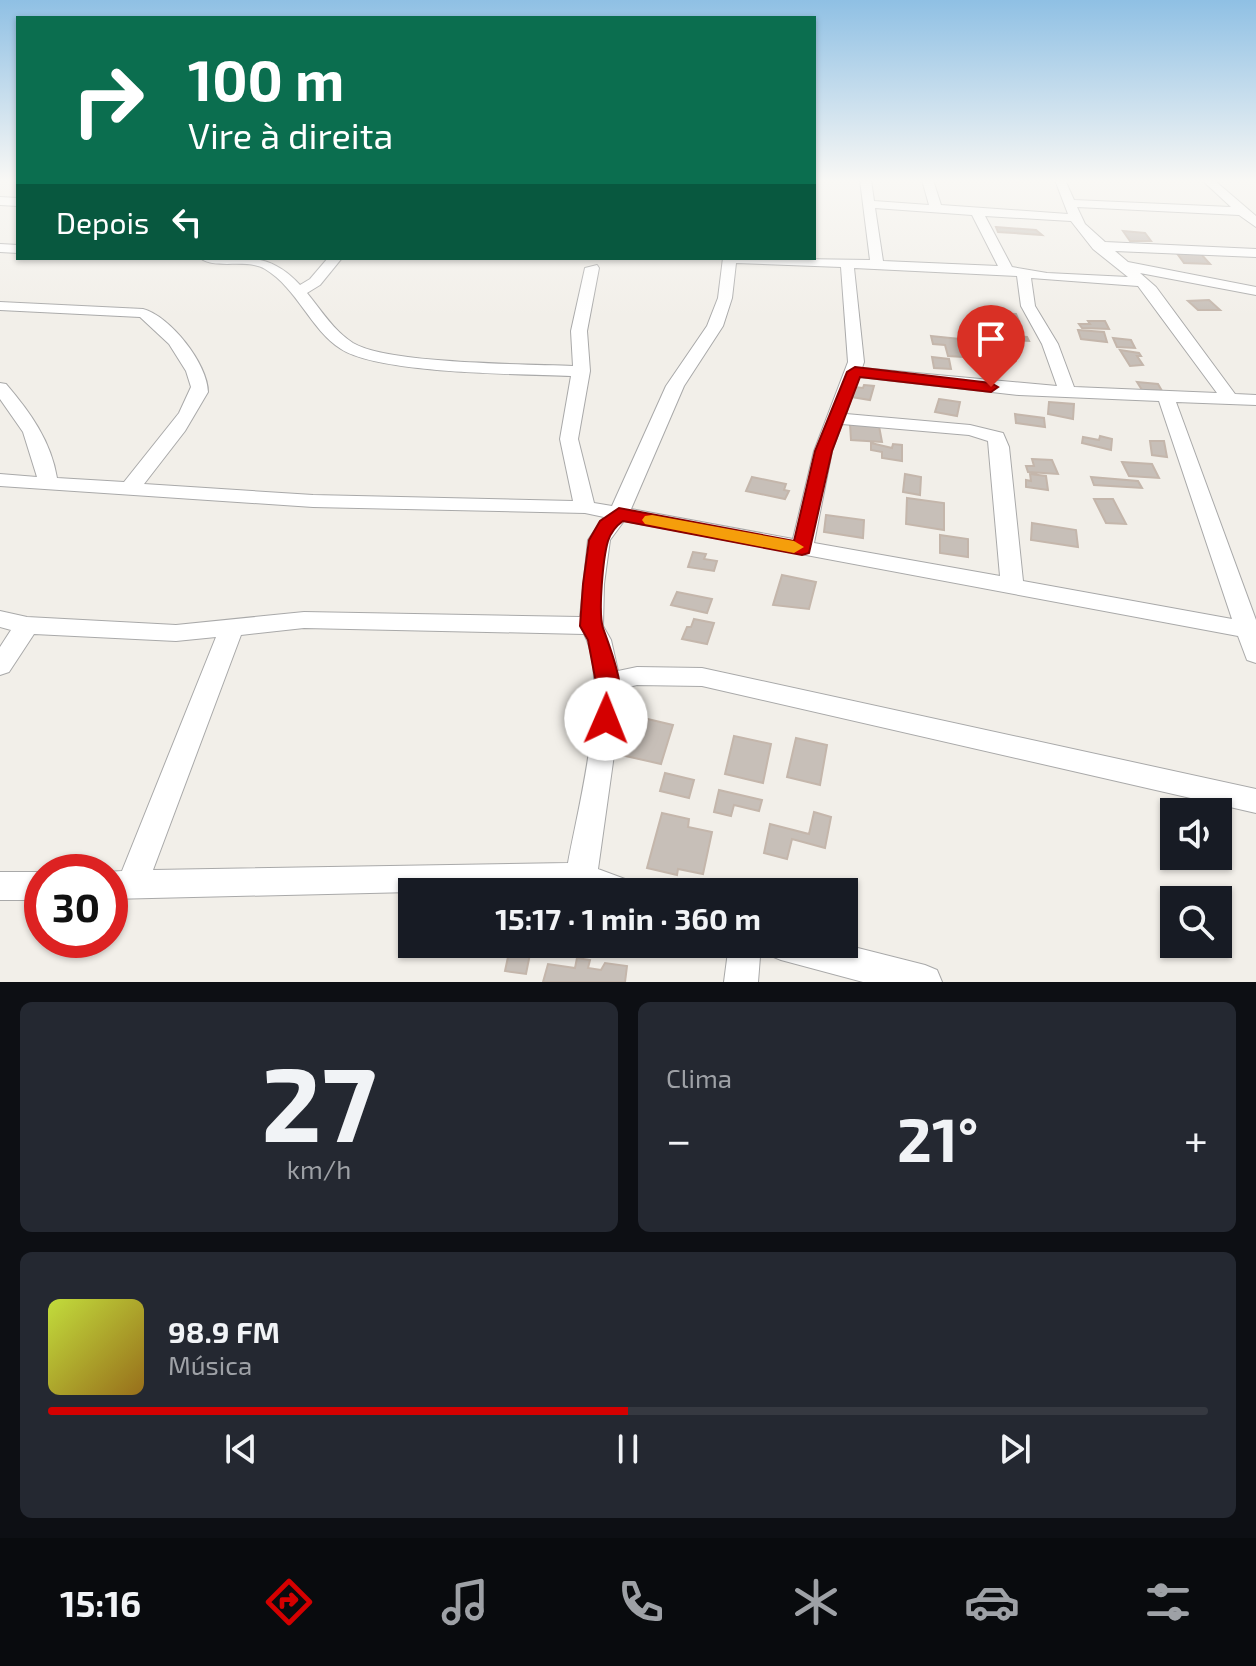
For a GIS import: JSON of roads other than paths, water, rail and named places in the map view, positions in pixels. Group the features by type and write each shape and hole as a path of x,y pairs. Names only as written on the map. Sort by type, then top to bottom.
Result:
{"street":[{"path":"871,226 877,265"},
{"path":"986,226 1015,271 1028,306 1050,344 1067,391"},
{"path":"1083,226 1098,246 1143,282 1184,333 1230,399"},
{"path":"1098,246 1256,253"},
{"path":"232,260 258,262 286,280 300,291 333,335 343,344 361,352 495,368 582,371"},
{"path":"300,291 333,260"},
{"path":"128,884 581,877 606,719 608,683 599,640 591,626 599,540 607,525 619,514 675,386 715,326 725,298 730,260"},
{"path":"777,260 1015,271 1047,277 1143,282"},
{"path":"802,548 823,451 855,372 847,263"},
{"path":"1124,266 1256,291"},
{"path":"585,507 569,439 582,371 579,331 592,268"},
{"path":"286,280 322,272"},
{"path":"0,306 143,313 156,319 181,348 198,382 199,392 177,428 129,489"},
{"path":"855,372 962,385 1256,400"},
{"path":"0,388 24,415 46,467 48,485"},
{"path":"1166,397 1256,654"},
{"path":"835,418 970,430 996,437 1000,447 1012,584"},
{"path":"0,480 313,501 585,507 1248,630"},
{"path":"0,619 27,625 176,633 304,620 591,626"},
{"path":"0,666 27,625"},
{"path":"128,868 232,627"},
{"path":"608,683 637,676 702,677 1256,801"},
{"path":"0,886 24,886"},
{"path":"741,982 744,958"},
{"path":"834,958 925,982"}]}
